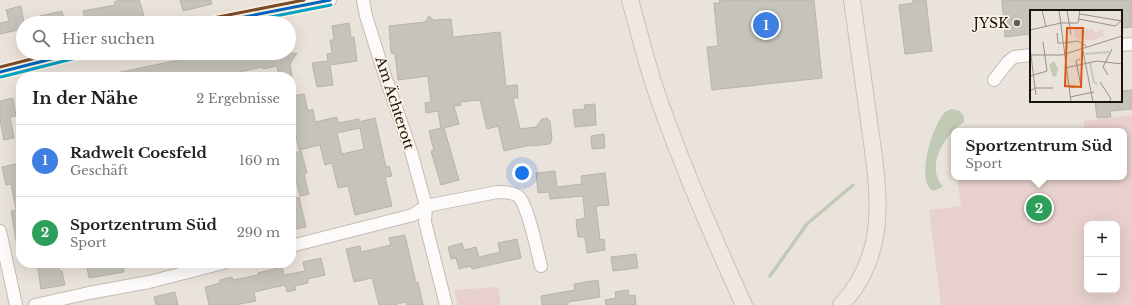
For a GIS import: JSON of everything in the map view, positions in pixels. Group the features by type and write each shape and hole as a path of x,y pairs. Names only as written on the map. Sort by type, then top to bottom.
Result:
{"main road":[{"path":"630,0 654,85 678,153 744,305"},
{"path":"841,305 858,284 871,254 877,229 879,205 852,0"}],"street":[{"path":"249,16 330,0"},
{"name":"Am Ächterott","path":"363,0 366,16 411,150 426,206 425,222 446,305"},
{"path":"1122,45 1132,44"},
{"path":"994,80 1008,62 1014,57 1030,55"},
{"path":"0,72 47,60"},
{"path":"296,245 413,215 426,206 497,192 508,192 518,196 525,204 541,266"},
{"path":"0,232 16,305"},
{"path":"35,305 149,282 204,268"}],"shaded area":[{"path":"951,109 960,111 964,117 964,122 956,128 951,128 951,133 942,145 936,161 936,168 937,177 943,187 933,191 928,185 926,164 931,139 940,118 945,112"},
{"path":"1132,115 1132,305 941,305 929,210 961,206 957,180 1127,180 1127,128 1084,128 1083,121"},
{"path":"498,287 501,305 458,305 454,290"}],"building":[{"path":"120,0 139,0 144,15 84,16 83,11 115,5 114,2"},
{"path":"180,0 211,0 212,4 183,11"},
{"path":"719,0 814,0 822,78 712,90 707,47 718,46 714,3 720,3"},
{"path":"913,0 926,0 932,51 905,54 899,5 913,3"},
{"name":"JYSK","path":"1002,0 1132,0 1132,27 1122,28 1122,10 1030,10 1030,34 1005,37"},
{"path":"21,6 23,16 16,16 16,31 0,34 0,23 9,21 6,10"},
{"path":"62,11 63,16 40,16"},
{"path":"429,16 434,20 451,19 453,37 500,32 506,86 517,85 518,98 513,98 520,129 536,127 542,119 547,118 550,121 552,139 550,144 531,145 504,151 498,126 487,129 480,100 460,102 461,105 454,106 459,124 444,128 459,180 441,185 431,151 434,151 429,131 441,128 438,111 426,113 425,103 431,102 428,76 398,80 395,54 391,53 389,26 425,22"},
{"path":"349,23 351,37 354,37 357,61 330,65 333,85 317,87 312,63 328,61 327,54 332,53 330,40 334,40 332,26"},
{"path":"179,60 293,60 290,64 291,72 278,72 277,66 263,69 263,67 240,72 121,72"},
{"path":"1132,90 1132,109 1110,111 1111,117 1097,118 1095,102 1122,102 1122,91"},
{"path":"304,94 308,111 313,109 315,122 337,117 338,123 359,119 359,122 375,118 386,167 389,166 392,176 385,177 392,206 355,215 348,186 338,188 332,163 325,165 320,145 299,150 296,136 296,95","holes":["360,128 364,149 342,154 337,133"]},
{"path":"13,98 16,116 10,117 14,138 4,140 0,120 0,101"},
{"path":"595,104 596,125 575,127 573,110 585,109 584,105"},
{"path":"604,134 605,148 592,149 591,136"},
{"path":"301,151 307,173 304,174 309,194 300,196 296,180 296,152"},
{"path":"16,164 16,210 11,184 6,185 2,167"},
{"path":"555,171 557,187 582,184 581,176 605,173 609,205 596,206 600,240 604,239 605,250 587,253 585,237 578,237 576,220 585,218 583,196 550,199 549,192 538,193 536,173"},
{"path":"299,197 306,227 296,229 296,198"},
{"path":"16,210 16,240 11,211"},
{"path":"405,235 416,283 418,282 423,305 407,305 406,302 393,305 379,305 372,278 354,282 346,249 360,246 361,252 391,245 389,238"},
{"path":"517,239 521,258 472,269 471,266 459,269 456,258 451,259 448,247 462,243 464,250 476,247 479,257 500,252 498,243"},
{"path":"636,254 638,268 613,271 611,257"},
{"path":"321,258 325,275 308,279 308,283 295,286 296,290 287,292 285,285 254,292 256,301 235,305 209,305 205,287 220,283 220,280 232,277 233,280 258,275 258,273 278,268 282,268 284,275 305,271 303,262"},
{"path":"38,268 59,268 59,271 62,271 65,285 41,289"},
{"path":"87,268 124,268 124,272 89,278"},
{"path":"598,280 600,297 568,302 568,305 542,305 541,296 575,290 574,284"},
{"path":"628,290 629,296 635,295 636,305 606,305 605,300 616,298 615,292"},
{"path":"175,292 178,305 156,305 154,297"}],"waterway":[{"path":"770,276 807,224 853,185"}],"transit line":[{"path":"223,16 304,0"},
{"path":"249,16 330,0"},
{"path":"275,16 331,5"},
{"path":"0,67 28,60"},
{"path":"0,72 47,60"},
{"path":"21,72 68,60"},
{"path":"1,77 16,73"}],"place":[{"name":"JYSK","path":"1017,23"},
{"name":"Radwelt Coesfeld","path":"766,25"},
{"name":"Sportzentrum Süd","path":"1039,208"}]}
